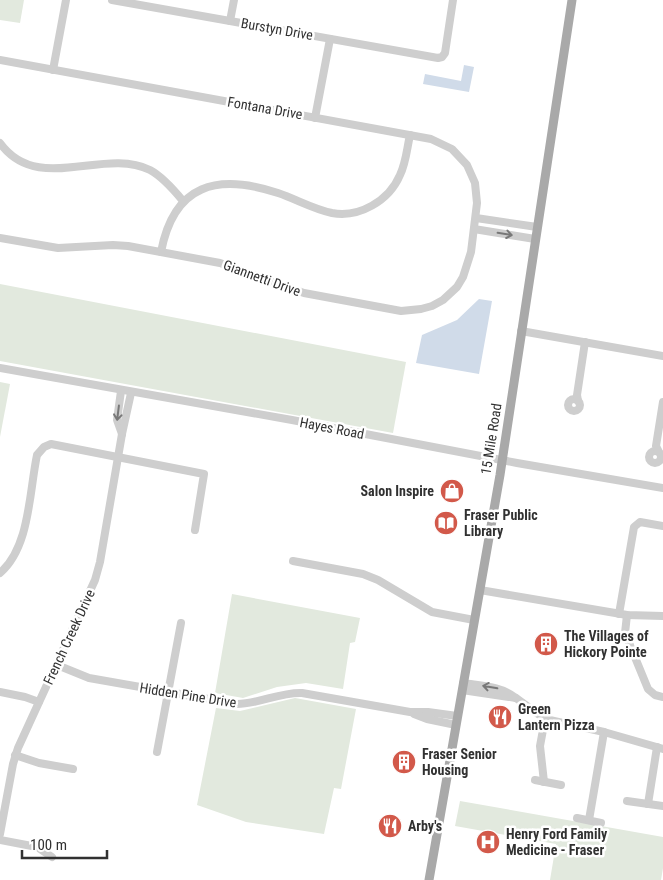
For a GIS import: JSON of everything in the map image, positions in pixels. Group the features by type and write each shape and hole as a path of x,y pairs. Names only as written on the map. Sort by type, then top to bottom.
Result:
{"main road":[{"name":"15 Mile Road","path":"429,880 502,460 572,0"}],"street":[{"path":"52,70 66,0"},
{"name":"Burstyn Drive","path":"112,0 154,4 230,21 438,58 442,57 445,53 453,0"},
{"path":"230,21 234,0"},
{"path":"315,118 330,39"},
{"name":"Fontana Drive","path":"0,60 410,134 440,142 462,158 471,171 476,189 477,203 474,229"},
{"path":"161,252 167,226 173,215 184,202 204,189 213,186 230,184 278,193 331,213 357,212 370,207 383,198 397,182 403,166 410,134"},
{"path":"0,143 12,155 35,167 57,168 123,164 150,170 184,202"},
{"path":"476,218 537,227"},
{"path":"474,229 535,239"},
{"name":"Giannetti Drive","path":"0,238 46,247 113,245 161,252 231,266 304,294 401,311 432,306 443,300 457,287 468,265 474,229"},
{"path":"521,331 663,356"},
{"path":"576,398 586,342"},
{"name":"Hayes Road","path":"0,368 663,488"},
{"name":"French Creek Drive","path":"122,391 117,420 122,434"},
{"name":"French Creek Drive","path":"0,834 3,795 15,755 95,580 100,562 131,393"},
{"path":"656,450 663,402"},
{"path":"0,573 12,561 20,547 37,455 44,447 51,444 204,474 195,530"},
{"path":"618,614 634,527 640,522 663,526"},
{"path":"293,560 363,574 378,580 432,612 474,620"},
{"path":"480,590 627,616 663,616"},
{"path":"627,616 625,633 648,689 655,695 663,697"},
{"path":"157,752 181,623"},
{"name":"Hidden Pine Drive","path":"57,665 89,678 237,704 284,694 302,693 410,712 428,712 457,721"},
{"path":"462,686 501,689 509,692 545,719 604,732 660,748 648,804"},
{"path":"0,692 26,697 39,702"},
{"path":"544,782 540,746 545,719"},
{"path":"589,820 604,732"},
{"path":"15,755 38,763 74,769"},
{"path":"535,780 561,785"},
{"path":"627,801 663,806"},
{"path":"577,818 602,822"},
{"path":"0,840 38,847 52,857"}],"shaded area":[{"path":"0,0 24,0 20,23 0,20"},
{"path":"0,284 406,362 393,433 0,361"},
{"path":"0,382 10,384 0,437"},
{"path":"232,594 360,618 355,642 350,643 343,689 306,683 277,687 243,698 215,693"},
{"path":"295,698 356,709 341,789 334,788 324,834 246,822 197,805 216,708 240,711"},
{"path":"460,801 663,837 661,880 550,880 556,844 455,826"}],"water":[{"path":"464,65 474,67 469,92 423,84 425,74 461,81"},
{"path":"479,299 492,301 479,374 416,363 422,335 457,320"}],"place":[{"name":"Salon Inspire","path":"452,491"},
{"name":"Fraser Public Library","path":"446,523"},
{"name":"The Villages of Hickory Pointe","path":"546,644"},
{"name":"Green Lantern Pizza","path":"500,717"},
{"name":"Fraser Senior Housing","path":"404,762"},
{"name":"Arby's","path":"390,826"},
{"name":"Henry Ford Family Medicine - Fraser","path":"488,842"}]}
